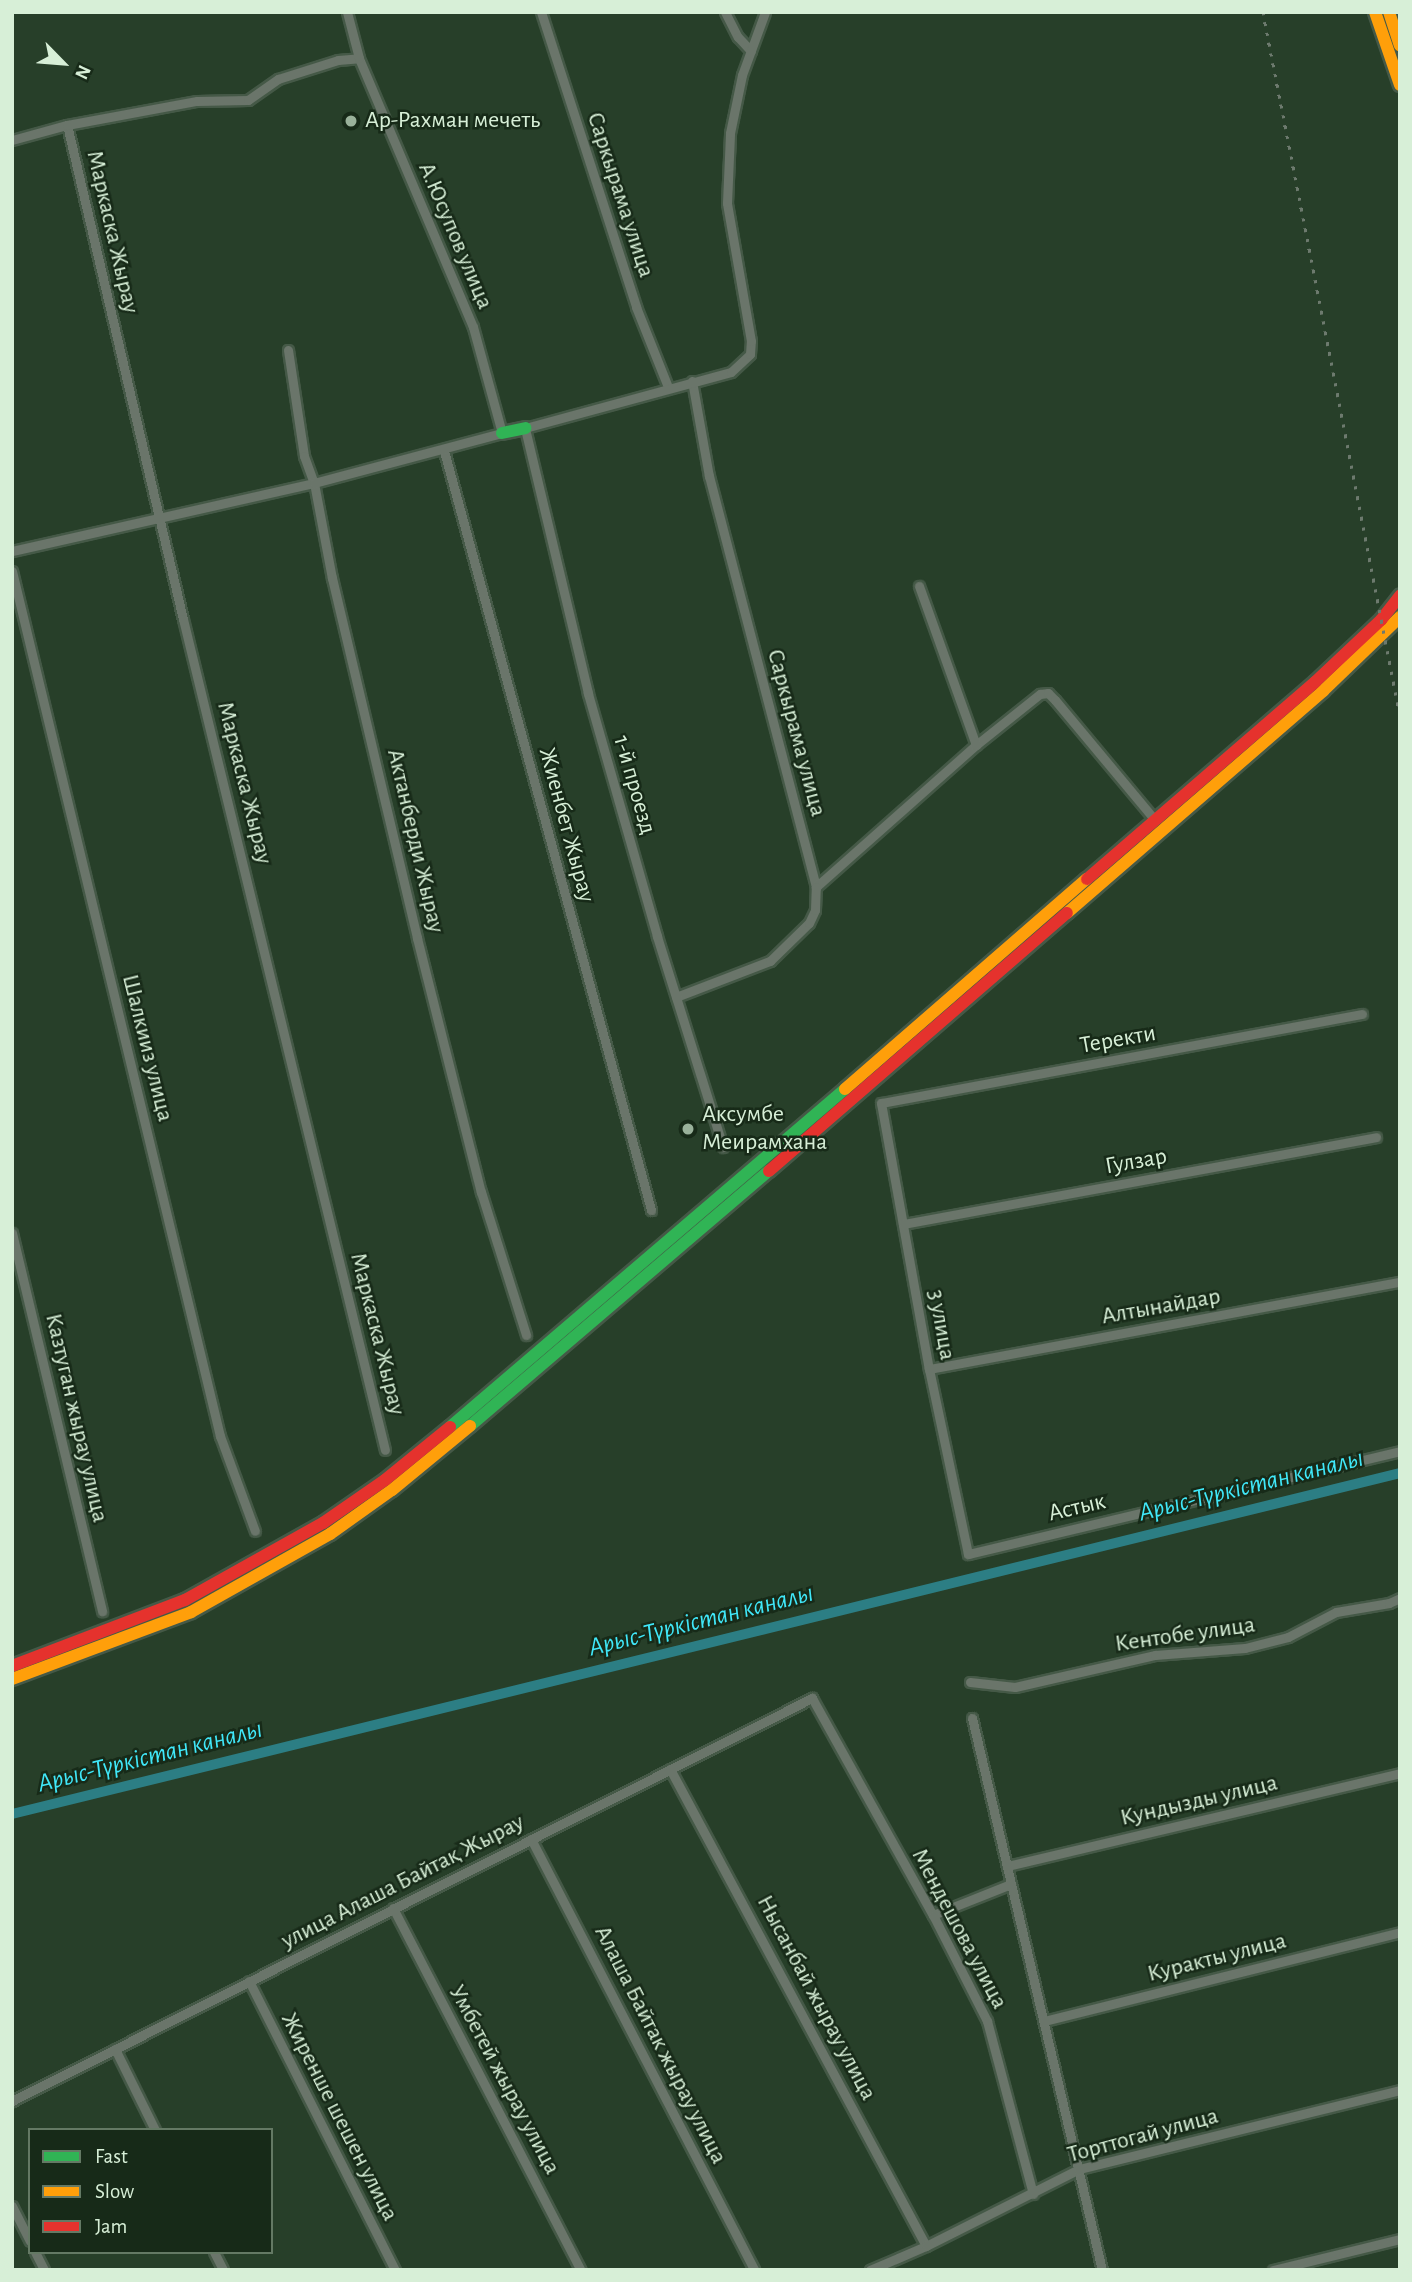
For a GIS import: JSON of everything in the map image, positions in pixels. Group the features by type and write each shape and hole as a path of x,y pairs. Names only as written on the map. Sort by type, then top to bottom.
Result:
{"main road":[{"path":"1375,12 1400,85"},
{"path":"1388,12 1400,46"},
{"path":"502,433 525,428"},
{"path":"12,1666 186,1600 323,1523 385,1480 522,1368 1349,652 1400,596"},
{"path":"12,1679 191,1612 330,1534 392,1490 540,1369 1313,701 1358,661 1400,617"}],"street":[{"name":"А.Юсупов улица","path":"347,12 359,58 473,327 502,433"},
{"name":"Саркырама улица","path":"541,12 636,307 668,387"},
{"path":"725,12 738,37 751,51"},
{"path":"525,428 731,372 750,354 751,341 727,203 730,133 742,75 765,12"},
{"path":"12,140 67,125 197,101 248,100 278,79 338,60 359,58"},
{"name":"Маркаска Жырау","path":"67,125 385,1450"},
{"name":"Актанберди Жырау","path":"288,350 304,456 314,484 332,578 418,938 481,1192 526,1335"},
{"name":"Саркырама улица","path":"692,381 709,475 816,887"},
{"name":"1-й проезд","path":"525,428 588,692 676,997 723,1147"},
{"path":"12,551 314,484 444,451 502,433"},
{"name":"Жиенбет Жырау","path":"444,451 651,1210"},
{"name":"Шалкииз улица","path":"12,571 219,1436 255,1531"},
{"path":"919,586 976,745"},
{"path":"676,997 769,961 809,923 815,910 816,887 976,745 1040,694 1048,693 1154,820"},
{"name":"Теректи","path":"881,1103 1362,1014"},
{"name":"3 улица","path":"881,1103 929,1369 968,1554"},
{"name":"Гулзар","path":"903,1224 1376,1137"},
{"name":"Казтуган жырау улица","path":"12,1233 102,1611"},
{"name":"Алтынайдар","path":"929,1369 1400,1282"},
{"name":"Астык","path":"968,1554 1400,1451"},
{"name":"Кентобе улица","path":"970,1682 1015,1687 1155,1655 1245,1648 1288,1637 1336,1612 1389,1603 1400,1598"},
{"name":"улица Алаша Байтақ Жырау","path":"12,2101 812,1698"},
{"name":"Мендешова улица","path":"812,1698 933,1914 987,2021 1033,2194"},
{"path":"972,1718 1102,2270"},
{"name":"Нысанбай жырау улица","path":"670,1769 926,2245"},
{"name":"Кундызды улица","path":"1007,1866 1400,1773"},
{"name":"Алаша Байтак жырау улица","path":"531,1839 754,2270"},
{"path":"933,1914 1011,1884"},
{"name":"Умбетей жырау улица","path":"393,1908 581,2270"},
{"name":"Куракты улица","path":"1044,2021 1400,1932"},
{"name":"Жиренше шешен улица","path":"249,1981 395,2270"},
{"path":"115,2049 154,2128"},
{"name":"Торттогай улица","path":"870,2270 1033,2194 1079,2169 1400,2090"},
{"path":"12,2206 28,2237"},
{"path":"1273,2270 1400,2239"},
{"path":"36,2254 44,2270"},
{"path":"215,2254 223,2270"}],"waterway":[{"name":"Арыс-Түркістан каналы","path":"12,1814 1400,1473"}],"railway":[{"path":"1263,12 1400,715"}],"traffic: fast":[{"path":"502,433 525,428"},
{"path":"450,1427 845,1089"},
{"path":"470,1426 769,1171"}],"traffic: slow":[{"path":"1375,12 1400,85"},
{"path":"1389,12 1400,45"},
{"path":"1067,913 1323,691 1400,617"},
{"path":"845,1089 1087,879"},
{"path":"12,1679 191,1612 330,1534 392,1490 470,1426"}],"traffic: jam":[{"path":"1087,879 1315,682 1381,620 1400,596"},
{"path":"769,1171 1067,913"},
{"path":"12,1666 185,1600 323,1523 385,1480 450,1427"}],"place":[{"name":"Ар-Рахман мечеть","path":"351,121"},
{"name":"Аксумбе Меирамхана","path":"688,1129"}]}
